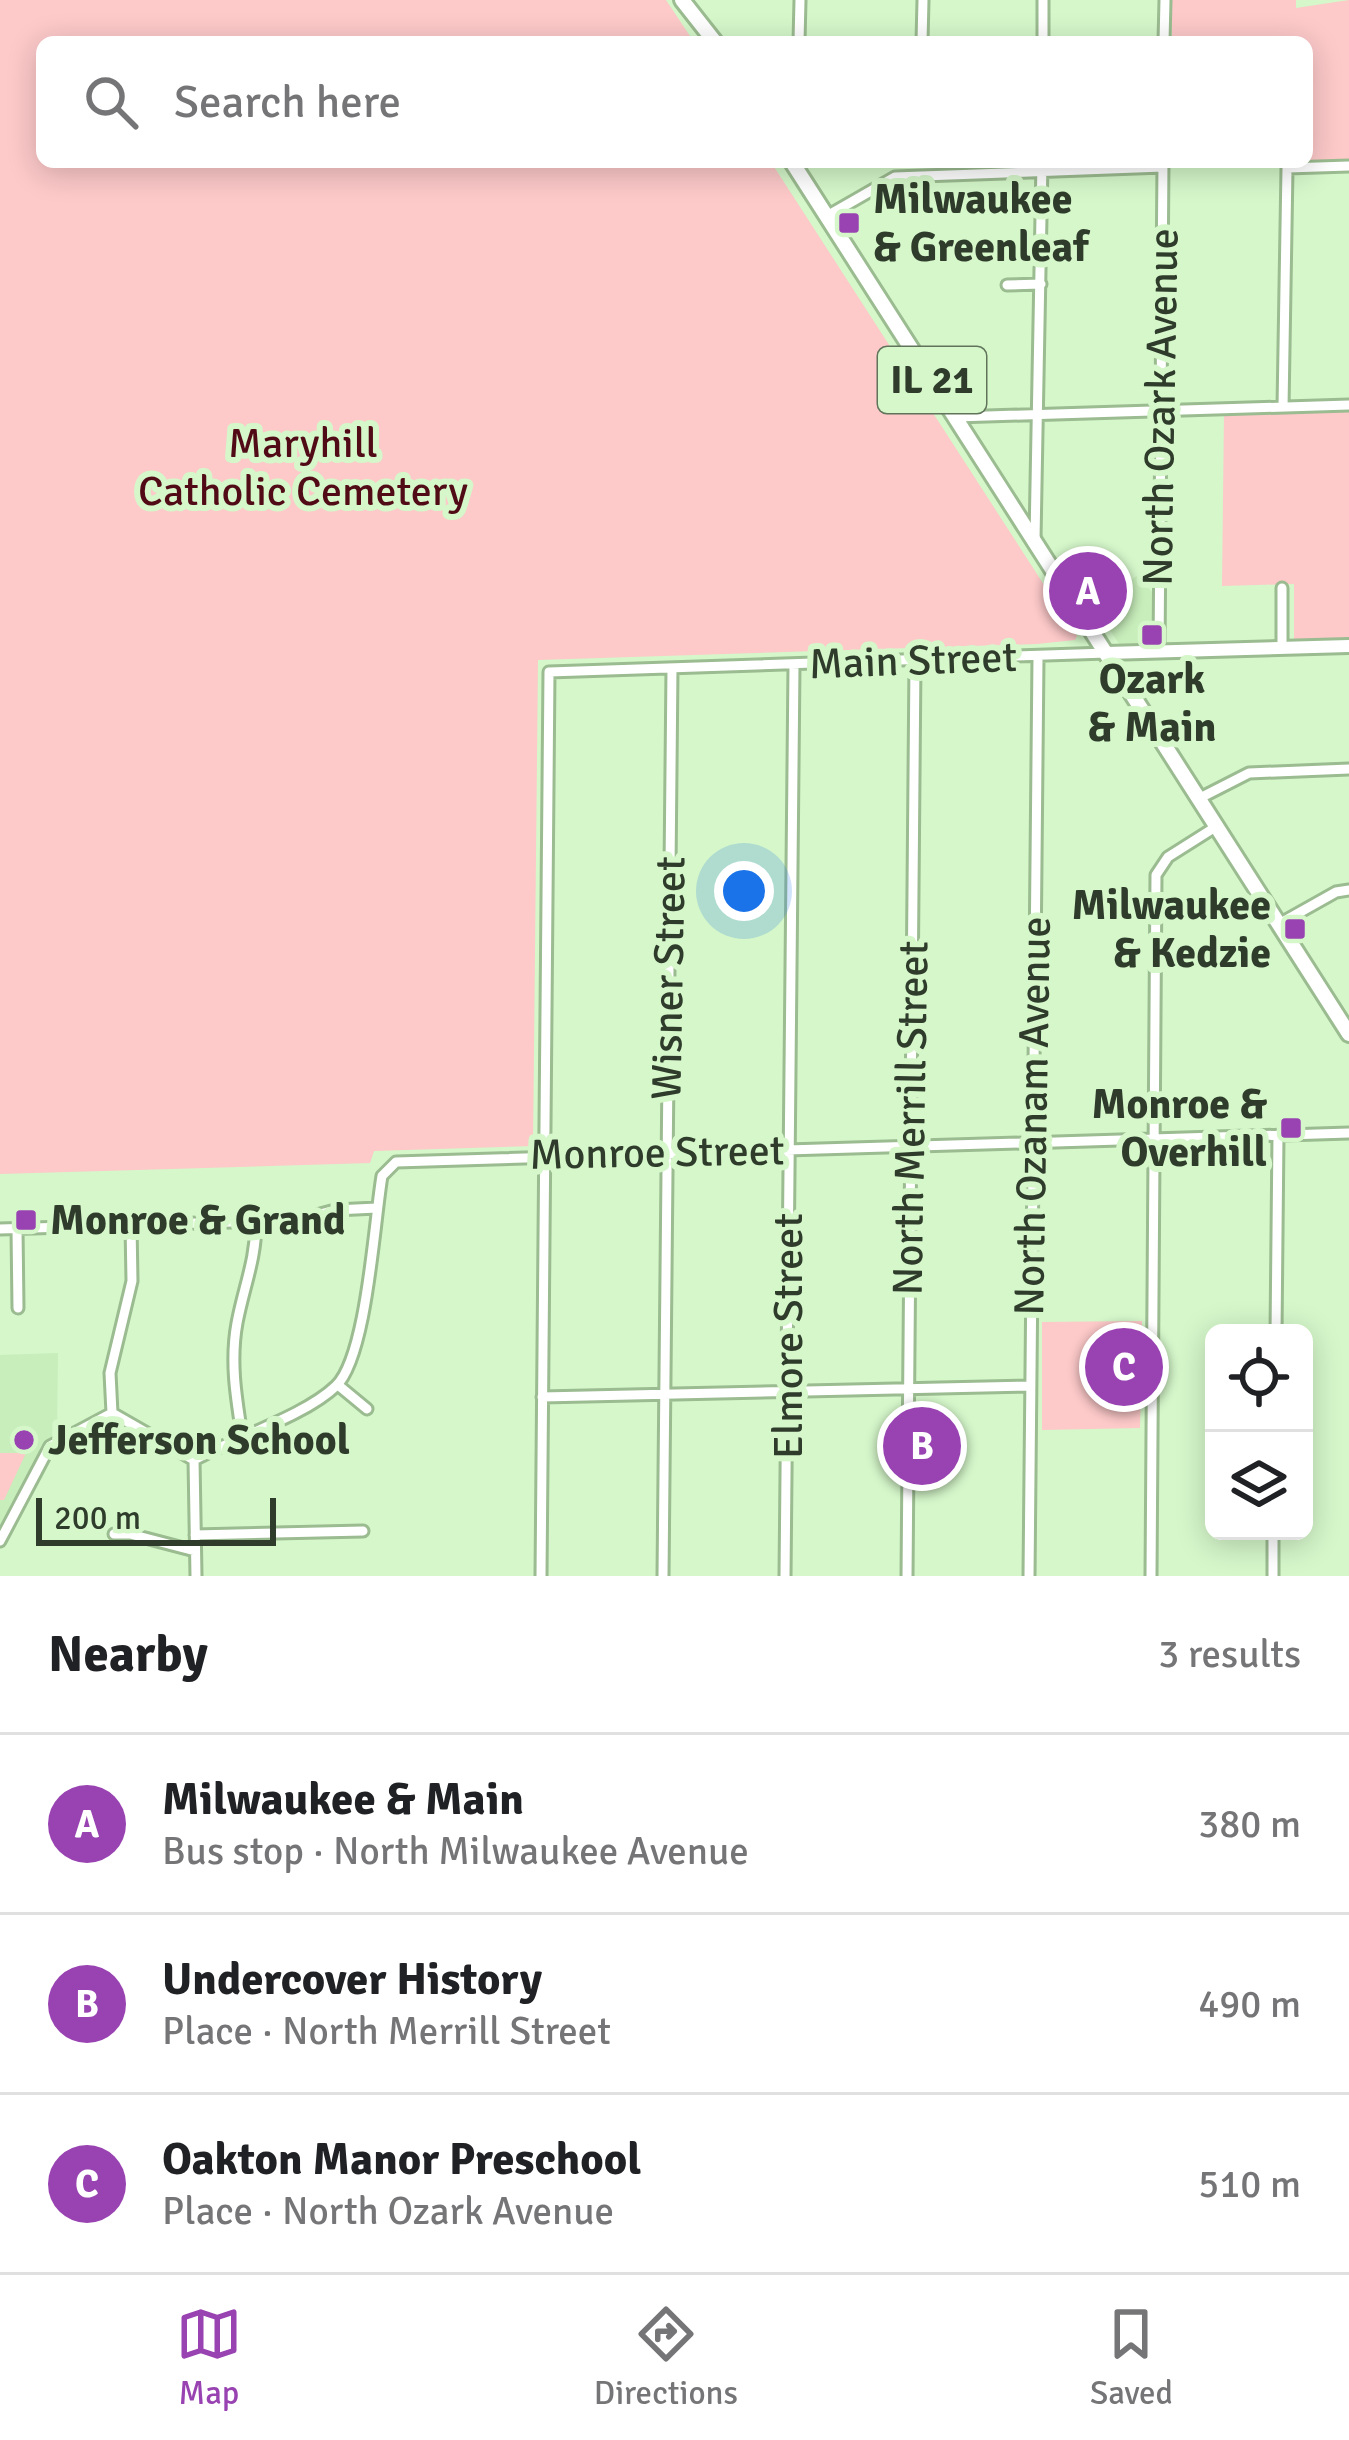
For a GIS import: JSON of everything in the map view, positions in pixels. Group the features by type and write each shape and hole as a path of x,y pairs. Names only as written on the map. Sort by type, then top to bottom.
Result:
{"main road":[{"path":"682,0 695,8 711,36"},
{"name":"IL 21","path":"796,168 1349,1034"}],"street":[{"path":"799,36 800,0"},
{"path":"922,36 923,0"},
{"path":"1042,36 1043,0"},
{"path":"1164,36 1165,0"},
{"path":"1313,167 1349,166"},
{"path":"826,216 884,180 922,168"},
{"path":"1035,539 1042,168"},
{"name":"North Ozark Avenue","path":"1159,652 1163,168"},
{"path":"1283,407 1287,168"},
{"path":"1006,285 1041,284"},
{"path":"956,417 1349,405"},
{"path":"1282,588 1282,648"},
{"name":"Main Street","path":"544,1156 549,672 1349,646"},
{"name":"North Ozanam Avenue","path":"1029,1576 1038,657"},
{"name":"North Merrill Street","path":"907,1576 915,661"},
{"name":"Elmore Street","path":"785,1576 794,665"},
{"name":"Wisner Street","path":"663,1576 672,668"},
{"path":"1200,798 1249,772 1349,770"},
{"path":"1151,1576 1156,875 1168,857 1217,826"},
{"path":"1280,924 1349,890"},
{"name":"Monroe Street","path":"377,1208 382,1176 396,1162 1349,1132"},
{"path":"1276,1324 1278,1135"},
{"path":"541,1576 544,1156"},
{"path":"0,1229 298,1220 344,1208 377,1208 359,1334 338,1384 310,1404 194,1460"},
{"path":"242,1435 234,1383 235,1346 256,1253 256,1222"},
{"path":"112,1413 110,1373 132,1281 131,1225"},
{"path":"17,1228 18,1308"},
{"path":"338,1384 367,1409"},
{"path":"542,1397 1030,1386"},
{"path":"0,1541 50,1445 112,1413"},
{"path":"112,1413 194,1460"},
{"path":"194,1460 196,1576"},
{"path":"195,1535 363,1531"},
{"path":"114,1534 195,1551"},
{"path":"1273,1576 1274,1540"}],"shaded area":[{"path":"1137,576 1161,601 1161,650 1124,651 1091,602"},
{"name":"Jefferson School","path":"58,1353 57,1433 41,1447 0,1528 0,1355"}],"green space":[{"name":"Maryhill Catholic Cemetery","path":"0,0 666,0 690,36 36,36 36,168 775,168 1077,636 1075,640 538,660 533,1146 374,1151 370,1163 0,1174"},
{"path":"1172,0 1296,0 1296,8 1349,0 1349,160 1313,161 1313,36 1172,36"},
{"path":"1349,409 1349,641 1294,642 1294,584 1222,586 1224,414"},
{"path":"1142,1321 1140,1428 1042,1430 1042,1322"},
{"path":"0,1453 26,1453 4,1500 0,1500"}],"place":[{"name":"Milwaukee & Greenleaf","path":"849,223"},
{"name":"Milwaukee & Main","path":"1088,591"},
{"name":"Ozark & Main","path":"1152,635"},
{"name":"Milwaukee & Kedzie","path":"1295,929"},
{"name":"Monroe & Overhill","path":"1291,1128"},
{"name":"Monroe & Grand","path":"26,1220"},
{"name":"Oakton Manor Preschool","path":"1124,1367"},
{"name":"Jefferson School","path":"24,1440"},
{"name":"Undercover History","path":"922,1446"}]}
